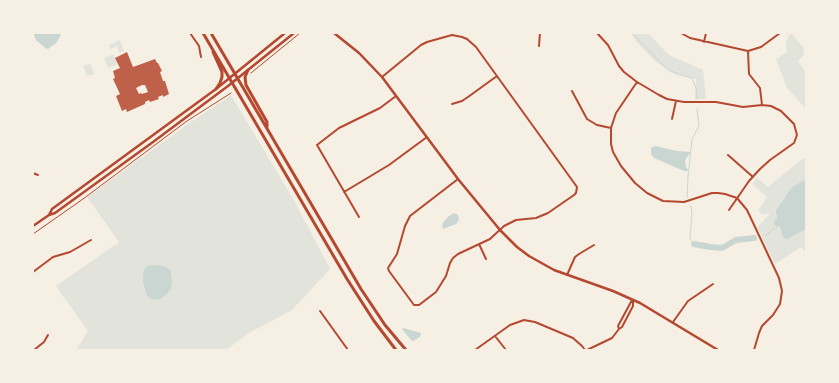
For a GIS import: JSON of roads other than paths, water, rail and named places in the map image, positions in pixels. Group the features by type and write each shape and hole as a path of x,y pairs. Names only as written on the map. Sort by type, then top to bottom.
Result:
{"main road":[{"path":"203,33 347,279 371,317 396,350"},
{"path":"211,33 361,289 385,325 406,350"},
{"path":"209,43 222,72 220,83 216,89"},
{"path":"250,71 245,77 246,85 267,122 267,129"}],"street":[{"path":"190,33 199,46 201,57"},
{"path":"49,215 52,209 216,89 285,33"},
{"path":"33,226 91,188 238,78 250,71 294,33"},
{"path":"334,33 363,57 382,76 458,179 500,230 517,247 542,264 632,299 718,350"},
{"path":"539,46 540,33"},
{"path":"597,33 608,46 624,72 637,82 659,95 676,101 688,103 716,102 743,107 762,105 772,106 781,111 796,127 797,135 794,143 770,160 753,177 729,210"},
{"path":"681,33 690,38 704,42 748,51 761,47 780,33"},
{"path":"704,42 706,33"},
{"path":"382,76 420,45 427,42 448,36 462,37 472,42 575,183 577,190 574,195 548,214 542,217 516,220 500,230 490,239 464,250 453,258 441,285 428,300 420,305 412,303 388,271 388,268 397,254 405,226 410,216 458,179"},
{"path":"280,37 283,42"},
{"path":"748,51 749,74 760,88 762,105"},
{"path":"452,104 462,101 497,76"},
{"path":"637,82 616,114 611,128 611,144 617,159 635,182 651,196 663,201 690,201 712,193 725,194 737,198 747,210 782,285 780,304 776,311 762,326 754,350"},
{"path":"572,91 587,119 597,125 611,128"},
{"path":"359,217 317,145 339,128 380,108 397,96"},
{"path":"672,119 676,101"},
{"path":"344,192 389,165 427,137"},
{"path":"728,155 753,177"},
{"path":"33,173 38,175"},
{"path":"33,272 53,257 70,252 91,240"},
{"path":"478,244 486,259"},
{"path":"567,275 573,262 579,254 594,245"},
{"path":"673,322 688,301 713,284"},
{"path":"475,350 514,323 521,320 527,320 536,322 573,338 586,350 612,338 622,327 633,306 632,299"},
{"path":"619,329 618,326 632,299"},
{"path":"320,311 348,350"},
{"path":"34,350 44,342 48,335"},
{"path":"496,336 506,350"}],"waterway":[{"path":"632,33 667,69 692,78 696,88 697,99"},
{"path":"687,197 692,139 699,126 697,109"},
{"path":"691,206 692,213 690,239 694,244"},
{"path":"765,236 779,225"},
{"path":"694,244 722,248 736,240 754,238"}]}
